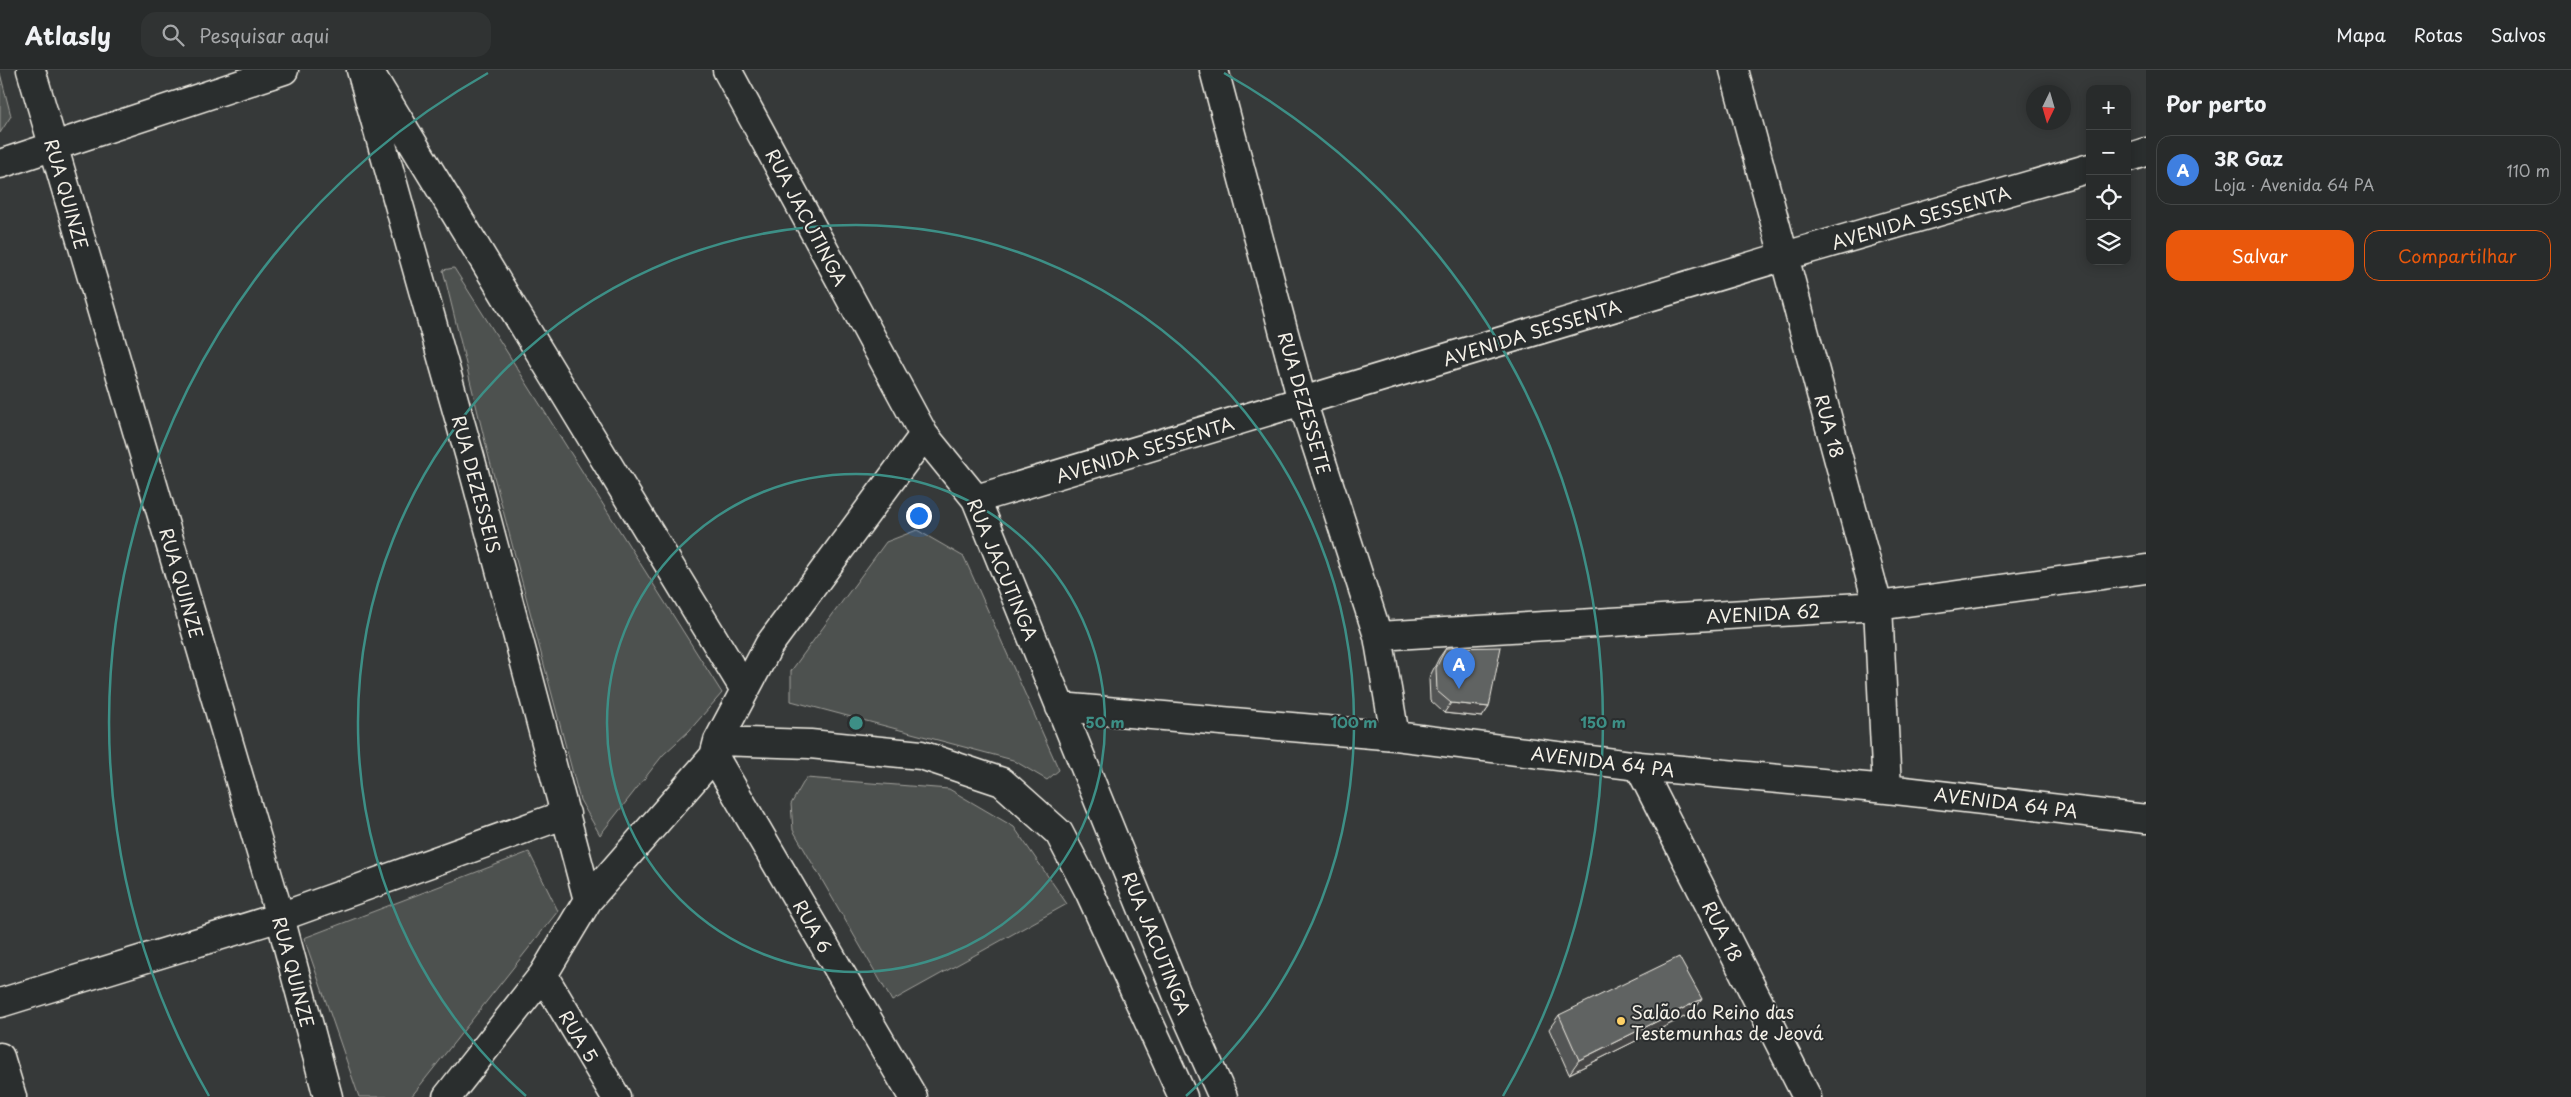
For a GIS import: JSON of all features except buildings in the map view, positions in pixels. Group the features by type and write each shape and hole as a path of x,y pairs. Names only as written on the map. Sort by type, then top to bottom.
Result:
{"street":[{"name":"RUA QUINZE","path":"31,70 280,917 328,1097"},
{"path":"0,164 284,70"},
{"name":"RUA DEZESSEIS","path":"361,70 470,456 588,900"},
{"path":"368,70 745,690"},
{"name":"RUA JACUTINGA","path":"727,70 924,435 976,499 1177,994 1223,1097"},
{"name":"RUA DEZESSETE","path":"1214,70 1302,402 1378,636 1395,736"},
{"name":"RUA 18","path":"1734,70 1878,606 1887,789"},
{"path":"2131,157 2146,152"},
{"name":"AVENIDA SESSENTA","path":"976,499 1785,256 2086,169"},
{"path":"447,1097 543,975 588,900 716,748 769,645 924,435"},
{"name":"AVENIDA 62","path":"1378,636 1878,606 2146,569"},
{"name":"AVENIDA 64 PA","path":"1060,707 1395,736 1639,766 1887,789 2146,819"},
{"path":"716,748 810,744 921,756 1002,782 1059,833 1090,892 1183,1097"},
{"name":"RUA 6","path":"716,748 913,1097"},
{"name":"RUA 18","path":"1639,766 1807,1097"},
{"path":"0,1003 280,917 566,814"},
{"name":"RUA 5","path":"543,975 616,1097"},
{"path":"0,1058 12,1097"}],"shaded area":[{"path":"0,73 11,116 0,133"},
{"path":"454,268 722,693 689,731 663,755 600,835 580,800 488,454 443,270"},
{"path":"917,530 964,557 1059,770 1047,780 1013,760 791,701 791,671 886,542"},
{"path":"806,778 949,789 1014,827 1067,904 892,1001 793,830 791,804"},
{"path":"529,852 558,911 411,1097 359,1097 304,938"}],"place":[{"name":"3R Gaz","path":"1459,689"},
{"name":"Salão do Reino das Testemunhas de Jeová","path":"1621,1021"}]}
